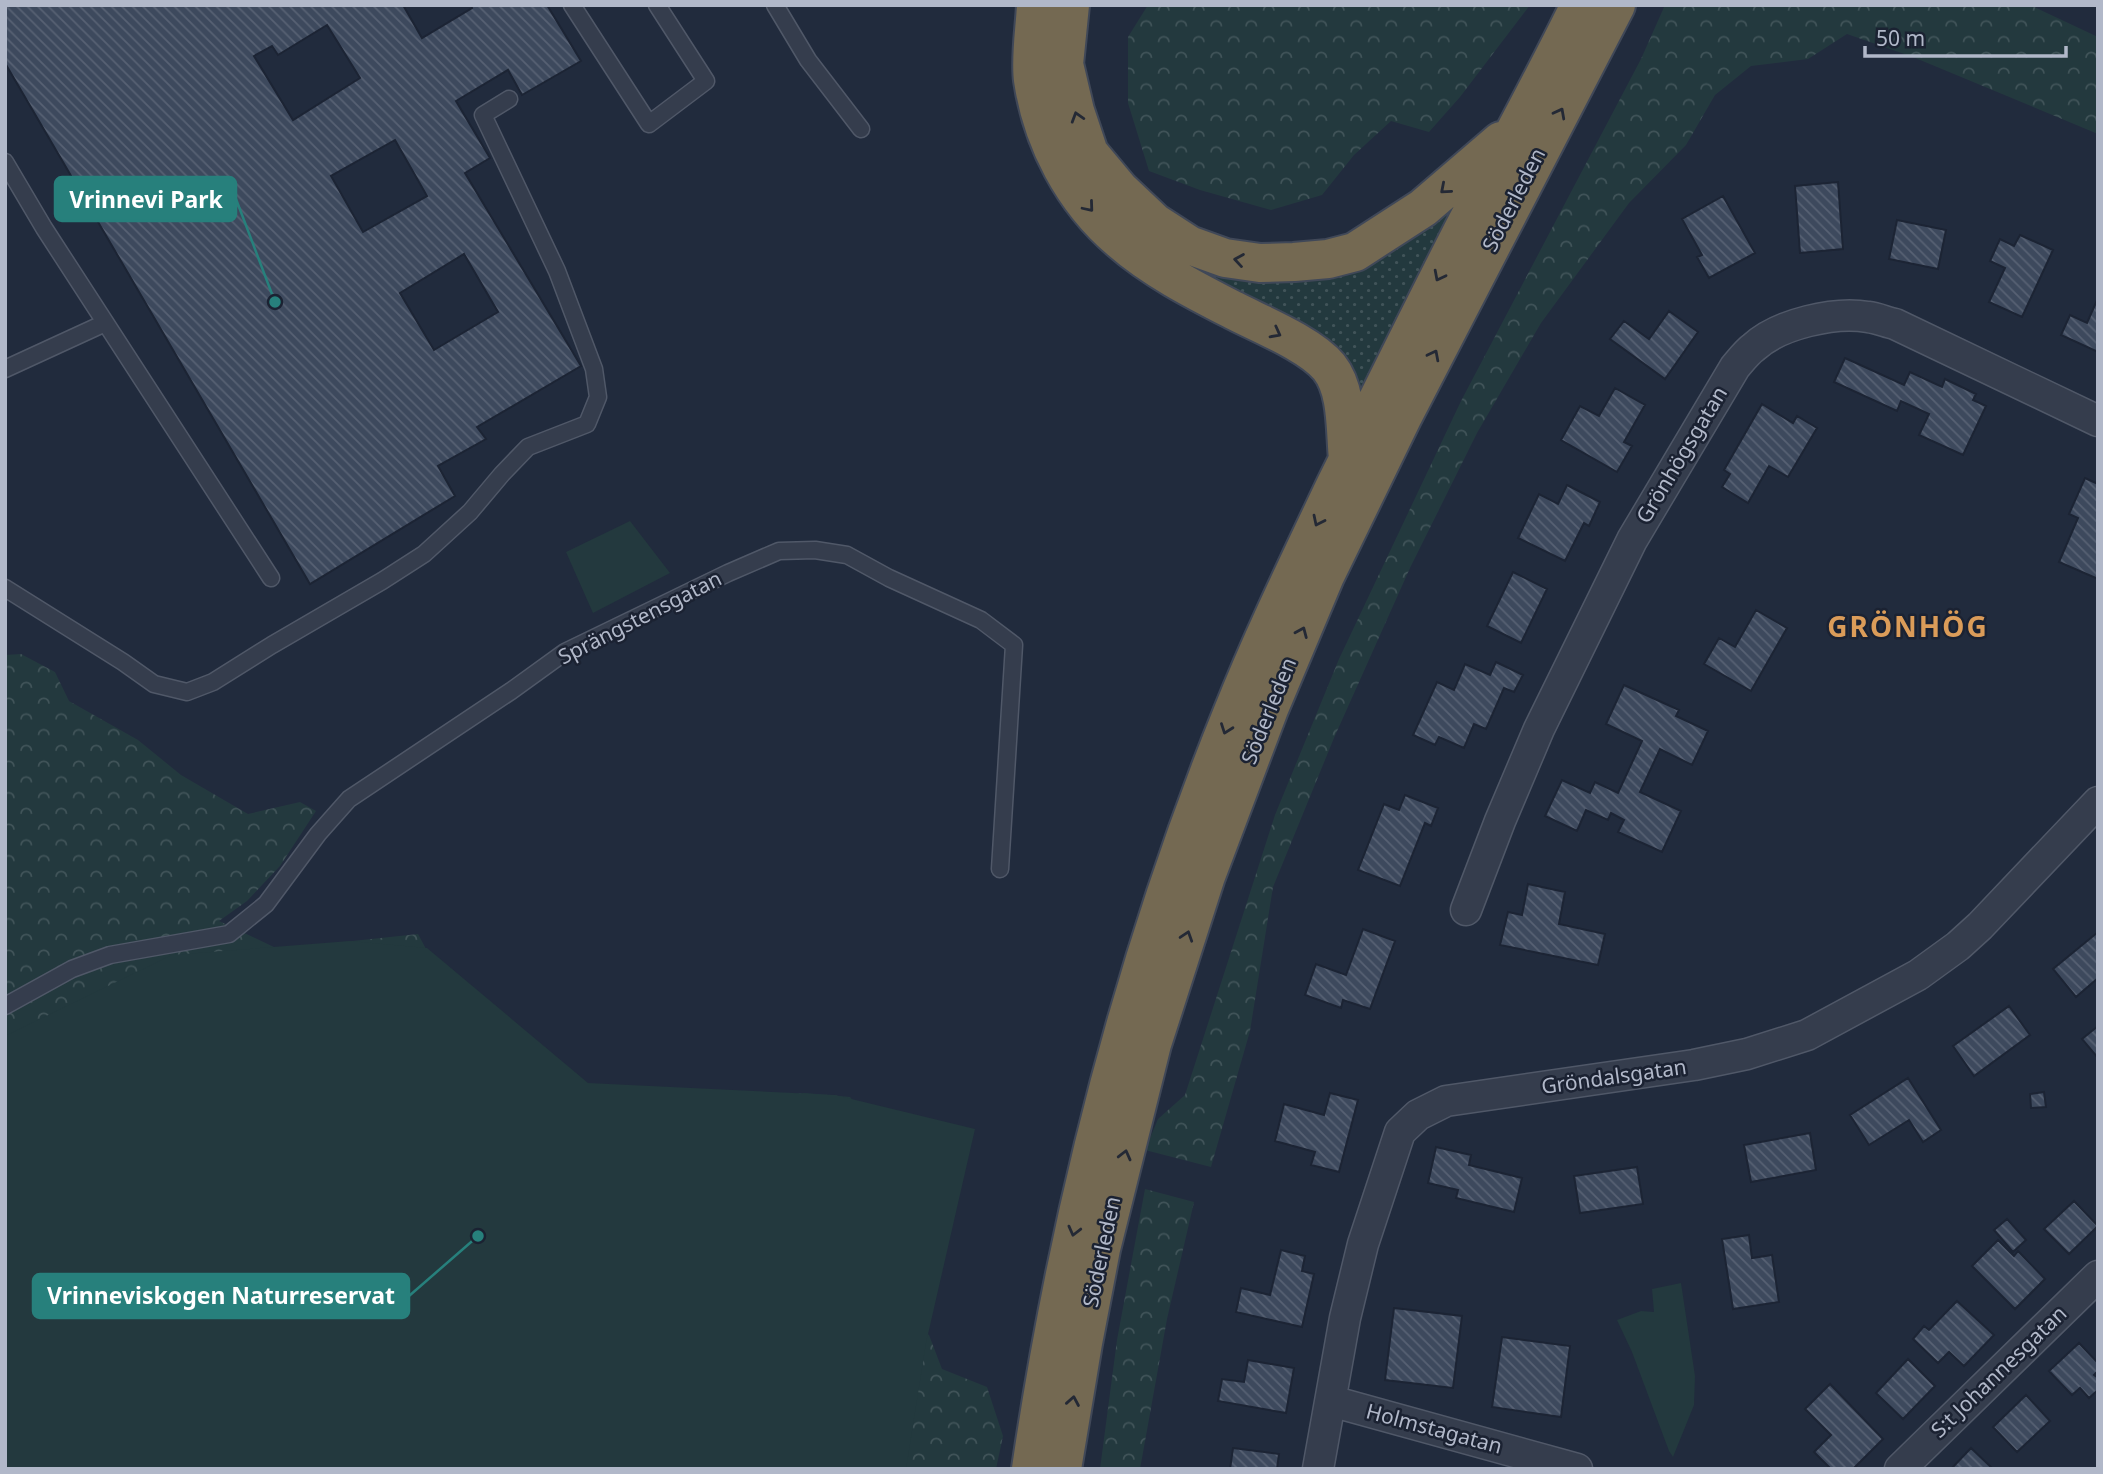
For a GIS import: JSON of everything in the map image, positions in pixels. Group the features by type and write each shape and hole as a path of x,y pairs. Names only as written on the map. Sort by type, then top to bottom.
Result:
{"highway":[{"path":"1036,5 1033,78 1046,134 1072,186 1119,240 1151,264 1190,288 1309,350 1328,366 1337,380 1343,402 1348,460"},
{"path":"1070,5 1064,64 1075,111 1089,153 1119,189 1155,223 1189,246 1225,258 1260,263 1294,262 1328,259 1355,252 1423,208 1516,129"},
{"name":"Söderleden","path":"1031,1469 1068,1255 1119,1046 1173,872 1232,715 1296,568 1412,330 1580,5"},
{"name":"Söderleden","path":"1062,1469 1101,1249 1152,1044 1206,876 1264,722 1325,576 1397,428 1616,5"}],"street":[{"name":"Grönhögsgatan","path":"1466,910 1539,729 1632,540 1735,367 1755,346 1776,333 1806,322 1835,316 1867,316 1895,324 2098,421"},
{"name":"Gröndalsgatan","path":"1318,1469 1345,1318 1366,1233 1400,1132 1418,1115 1446,1101 1694,1065 1747,1054 1807,1035 1918,975 1958,946 2098,802"},
{"name":"S:t Johannesgatan","path":"1900,1469 2098,1276"},
{"name":"Holmstagatan","path":"1331,1401 1577,1469"}],"lane":[{"path":"572,5 649,124 706,81 657,5"},
{"path":"775,5 808,60 861,129"},
{"path":"5,588 154,684 187,692 214,682 424,554 470,512 528,447 587,424 598,397 594,369 557,271 483,115 509,99"},
{"path":"5,162 12,188 44,228 271,578"},
{"path":"5,369 105,323"},
{"name":"Sprängstensgatan","path":"5,1006 72,969 110,955 229,934 266,904 318,834 349,800 565,652 779,551 816,550 846,555 981,621 1014,645 1000,869"}],"green space":[{"path":"1148,5 1530,5 1460,97 1429,132 1391,121 1354,155 1322,195 1271,210 1200,190 1149,171 1128,103 1128,37"},
{"path":"1665,5 2030,5 2098,37 2098,134 1913,57 1847,34 1808,59 1751,66 1715,95 1686,145 1629,203 1541,323 1477,433 1410,568 1334,738 1273,887 1250,1031 1211,1167 1145,1150 1158,1119 1185,1095 1275,815 1339,659 1461,401 1641,59"},
{"path":"1465,190 1361,400 1136,238 1104,191 1287,280"},
{"path":"630,521 670,573 593,613 566,552"},
{"path":"21,654 55,672 69,701 138,740 181,775 248,814 300,802 316,811 280,866 247,901 219,921 278,949 418,934 441,977 368,1144 805,1093 850,1097 870,1121 873,1299 929,1335 942,1369 987,1387 1003,1436 996,1469 5,1469 5,655"},
{"path":"350,941 427,948 588,1083 835,1095 975,1129 926,1343 906,1469 5,1469 5,1036 172,955"},
{"path":"1145,1189 1194,1202 1167,1319 1140,1469 1100,1469 1117,1340"},
{"path":"1681,1283 1695,1376 1694,1405 1673,1457 1617,1320 1641,1311 1654,1312 1652,1289"}],"building":[{"path":"5,5 403,5 422,38 472,8 471,5 547,5 581,61 522,95 508,70 456,101 490,158 465,173 581,366 477,427 486,439 438,466 455,496 310,584 5,63","holes":["327,25 360,78 293,120 254,56 272,46 278,55","395,140 427,196 363,232 331,176","464,254 498,312 434,350 400,293"]},
{"path":"1838,182 1843,249 1800,253 1795,186"},
{"path":"1723,196 1755,253 1709,278 1697,257 1702,255 1682,219"},
{"path":"1897,220 1946,230 1938,269 1889,259"},
{"path":"2020,235 2053,250 2022,317 1989,302 2005,268 1990,261 2000,239 2014,246"},
{"path":"2098,298 2098,352 2061,335 2070,315 2087,323"},
{"path":"1669,311 1698,332 1665,379 1610,339 1624,321 1649,339"},
{"path":"1845,358 1904,385 1910,372 1942,387 1945,379 1976,394 1973,400 1986,406 1963,455 1919,435 1929,414 1901,401 1897,411 1834,382"},
{"path":"1615,388 1645,405 1624,442 1632,446 1617,472 1561,440 1580,406 1599,416"},
{"path":"1762,404 1793,423 1797,416 1817,428 1788,477 1769,466 1748,503 1722,487 1730,474 1724,470"},
{"path":"2085,478 2098,484 2098,579 2059,562 2078,518 2069,514"},
{"path":"1567,485 1600,502 1589,526 1584,523 1565,561 1518,538 1539,494 1558,504"},
{"path":"1513,572 1547,589 1521,643 1487,626"},
{"path":"1756,610 1787,628 1751,691 1704,664 1719,638 1735,647"},
{"path":"1496,662 1523,675 1514,692 1504,688 1486,729 1474,724 1464,748 1439,737 1435,745 1413,735 1437,682 1454,690 1465,664 1490,675"},
{"path":"1624,685 1679,710 1676,716 1708,731 1692,765 1660,749 1640,792 1681,811 1662,852 1618,832 1624,820 1611,813 1608,820 1586,810 1577,831 1545,816 1562,780 1590,793 1595,782 1618,793 1642,741 1606,724"},
{"path":"1405,795 1438,808 1431,826 1425,823 1400,886 1358,870 1384,804 1399,810"},
{"path":"1528,884 1565,892 1559,924 1605,934 1598,965 1500,945 1508,912 1522,915"},
{"path":"1363,929 1395,941 1370,1009 1343,1000 1341,1008 1305,995 1316,964 1346,975"},
{"path":"2098,932 2098,978 2076,997 2053,969"},
{"path":"2009,1006 2030,1035 1974,1076 1953,1046"},
{"path":"2098,1026 2098,1058 2082,1039"},
{"path":"1908,1078 1941,1130 1923,1142 1909,1120 1869,1145 1850,1115"},
{"path":"2044,1092 2046,1107 2031,1108 2030,1094"},
{"path":"1330,1093 1358,1100 1339,1172 1311,1165 1315,1152 1275,1141 1284,1104 1324,1115"},
{"path":"1810,1133 1816,1170 1751,1182 1744,1145"},
{"path":"1436,1147 1471,1155 1469,1165 1522,1178 1514,1212 1456,1198 1458,1190 1428,1183"},
{"path":"1637,1167 1643,1204 1580,1213 1574,1176"},
{"path":"2074,1201 2098,1226 2069,1254 2044,1229"},
{"path":"2007,1219 2026,1240 2013,1252 1994,1230"},
{"path":"1749,1235 1752,1258 1772,1255 1779,1302 1733,1309 1722,1239"},
{"path":"1998,1240 2014,1256 2018,1251 2045,1279 2015,1309 1972,1266"},
{"path":"1281,1250 1305,1256 1302,1271 1314,1274 1302,1327 1236,1312 1241,1288 1270,1295"},
{"path":"1957,1301 1994,1335 1964,1366 1949,1352 1938,1363 1913,1339 1924,1326 1929,1330"},
{"path":"1394,1308 1462,1316 1453,1388 1385,1380"},
{"path":"1502,1337 1570,1346 1561,1417 1492,1407"},
{"path":"2079,1343 2098,1363 2098,1371 2094,1375 2098,1378 2098,1390 2089,1398 2080,1388 2072,1395 2049,1371"},
{"path":"1908,1359 1935,1386 1903,1419 1876,1393"},
{"path":"1248,1360 1294,1368 1286,1413 1218,1401 1222,1379 1244,1382"},
{"path":"1830,1384 1883,1439 1853,1469 1831,1469 1814,1452 1831,1435 1805,1409"},
{"path":"2026,1395 2050,1421 2017,1452 1993,1427"},
{"path":"1233,1448 1279,1454 1277,1469 1230,1469"},
{"path":"1971,1448 1993,1469 1951,1469"}],"place":[{"name":"Vrinnevi Park","path":"275,302"},
{"name":"Vrinneviskogen Naturreservat","path":"478,1236"}],"district":[{"name":"GRÖNHÖG","path":"1908,627"}]}
